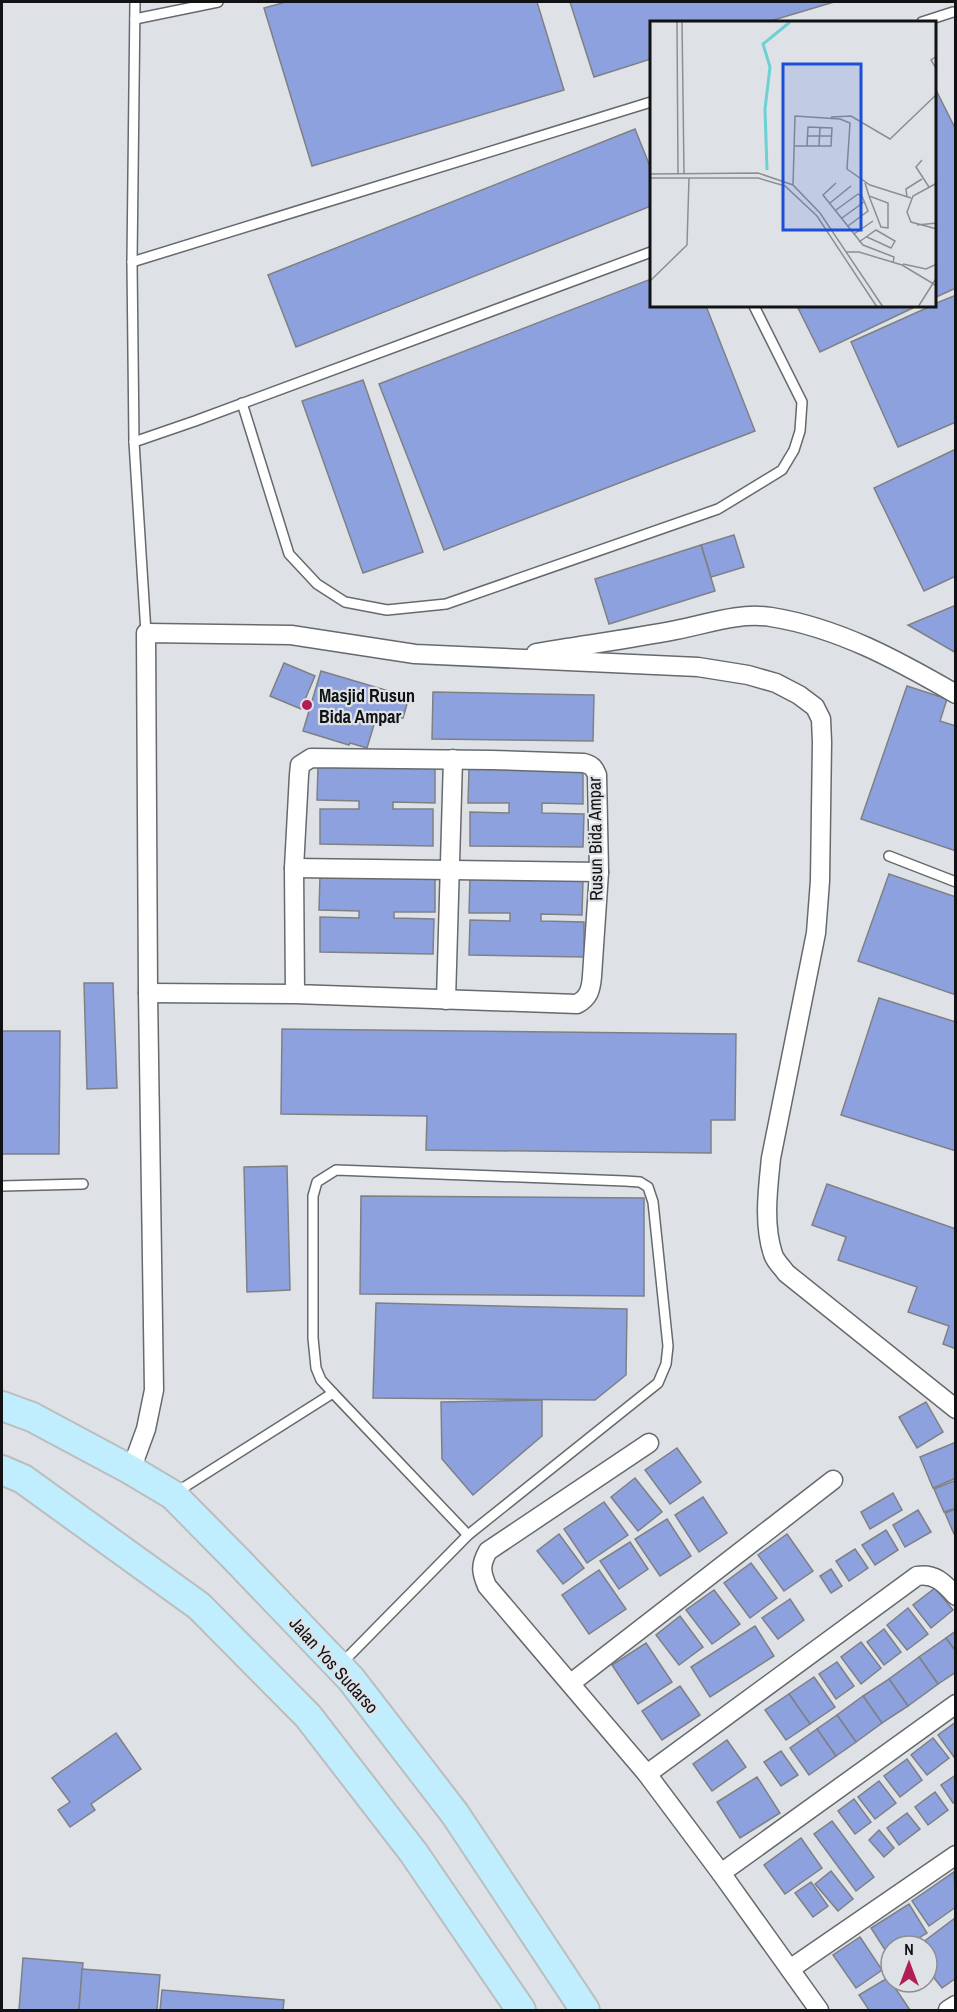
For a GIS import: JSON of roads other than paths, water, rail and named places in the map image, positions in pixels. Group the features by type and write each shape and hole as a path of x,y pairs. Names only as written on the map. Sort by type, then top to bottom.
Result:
{"main road":[{"name":"Jalan Yos Sudarso","path":"2,1406 32,1417 173,1495 358,1688 455,1814 585,2010"},
{"path":"2,1470 23,1479 198,1606 308,1716 413,1851 521,2010"}],"street":[{"path":"499,659 677,630 737,617 770,617 836,633 891,657 956,694"},
{"path":"130,1470 147,1429 154,1390 148,993 146,633 291,634 415,654 698,667 748,675 776,683 815,707 821,719 822,731 820,881 816,933 771,1158 768,1219 773,1255 786,1274 956,1409"},
{"name":"Rusun Bida Ampar","path":"148,993 295,994 577,1004 585,1000 589,993 592,976 599,872 597,775 591,765 453,759 311,758 300,765 294,868 295,994"},
{"path":"446,1000 453,759"},
{"path":"294,868 599,872"},
{"path":"649,1443 488,1551 482,1562 481,1572 487,1586 647,1774 819,2010"},
{"path":"571,1683 833,1480"},
{"path":"647,1774 917,1576 927,1574 936,1577 956,1596"},
{"path":"721,1873 956,1704"},
{"path":"790,1969 956,1855"},
{"path":"948,2010 956,2005"}],"lane":[{"path":"135,2 132,262 134,442 146,633"},
{"path":"135,19 218,2"},
{"path":"926,21 954,14 948,2"},
{"path":"132,262 650,102"},
{"path":"134,442 650,252"},
{"path":"242,403 289,554 317,584 345,603 387,610 446,604 718,510 782,470 794,450 800,431 802,402 755,308"},
{"path":"889,856 956,882"},
{"path":"339,1667 468,1535 658,1383 666,1364 668,1346 653,1202 648,1187 640,1182 336,1170 317,1182 313,1196 313,1338 316,1368 321,1380 468,1535"},
{"path":"2,1186 83,1184"},
{"path":"173,1495 333,1394"}],"place":[{"name":"Masjid Rusun Bida Ampar","path":"307,705"}]}
